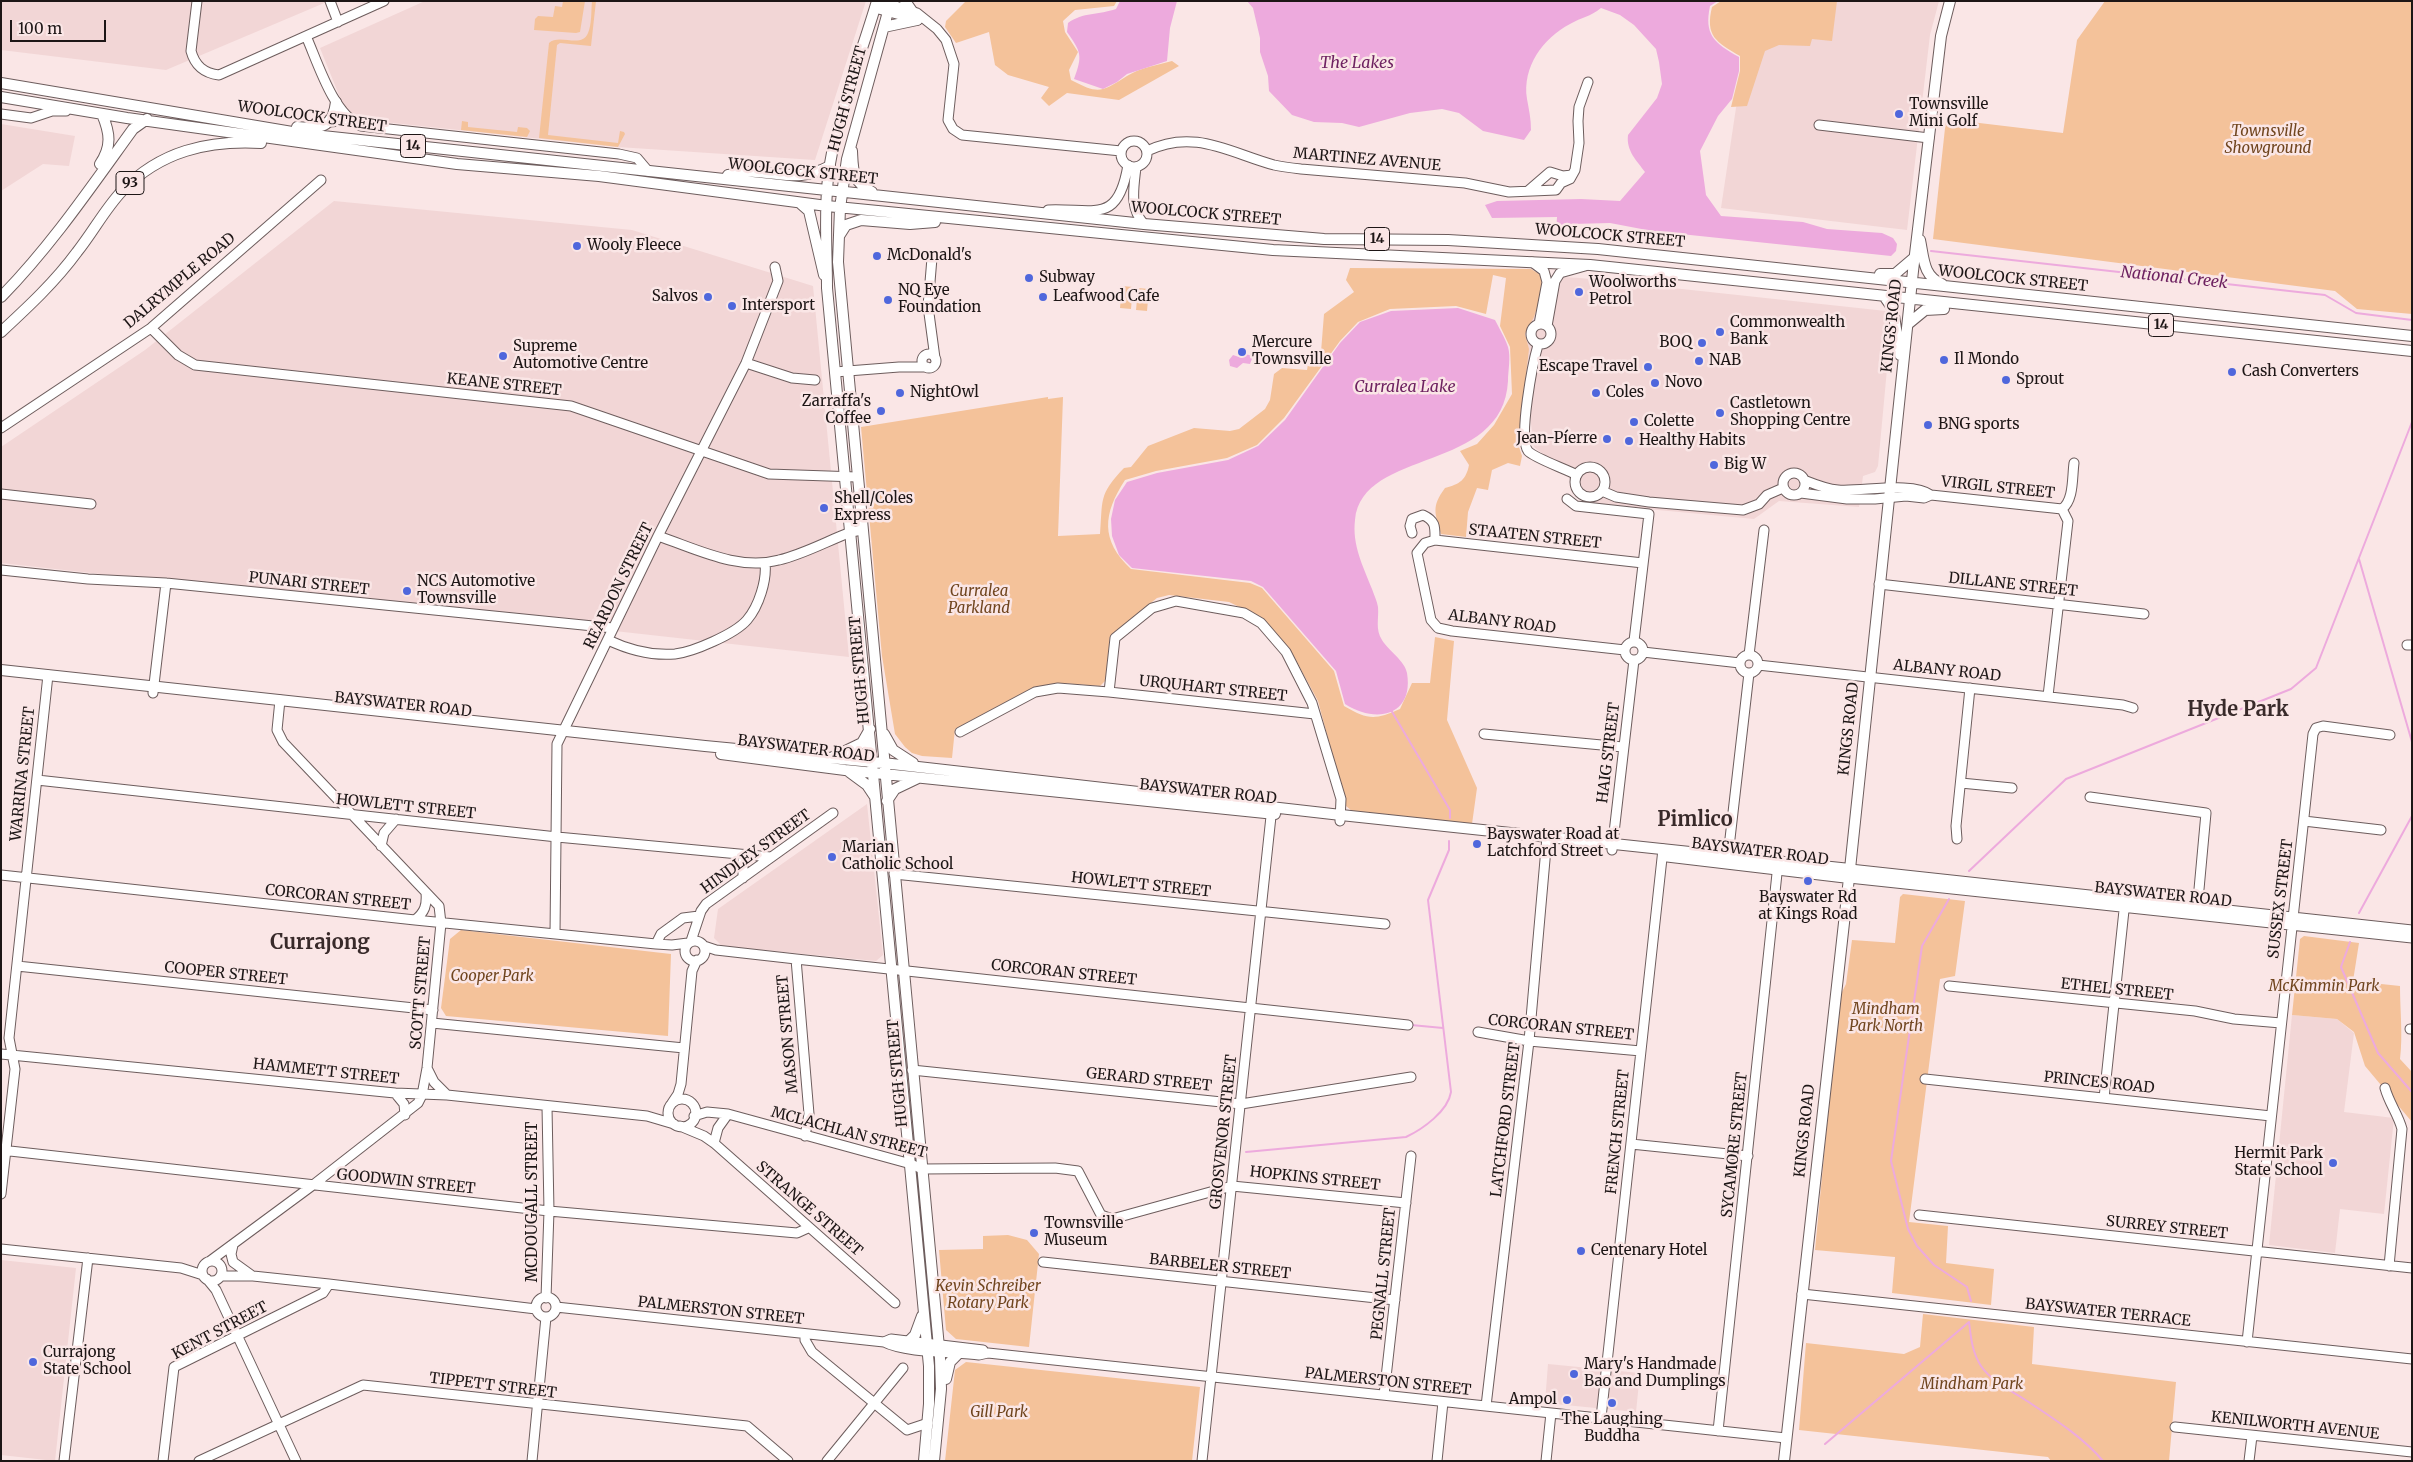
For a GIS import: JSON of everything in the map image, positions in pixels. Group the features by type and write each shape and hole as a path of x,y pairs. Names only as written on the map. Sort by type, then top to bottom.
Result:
{"main road":[{"path":"884,27 918,17 905,1"},
{"name":"KINGS ROAD","path":"1784,1461 1850,873 1869,677 1916,244 1941,36 1950,1"},
{"name":"HUGH STREET","path":"884,5 884,27 852,135 842,190 838,238 847,372 881,726 879,767 893,968 910,1164 924,1310 942,1390 934,1461"},
{"name":"HUGH STREET","path":"879,767 870,729 827,288 827,206 830,166 839,126 884,5"},
{"name":"WOOLCOCK STREET","path":"1,83 304,134 842,190 1144,224 1324,239 1448,240 1598,249 1817,274 1947,286 2412,336"},
{"name":"WOOLCOCK STREET","path":"1,97 102,114 457,164 599,176 801,204 1266,250 1590,265 2412,351"},
{"path":"246,124 312,128 329,122 333,117 336,102"},
{"path":"169,111 164,120 170,123"},
{"name":"93","path":"1,297 28,269 133,129 146,120 169,111"},
{"path":"70,214 107,152 110,132 102,114"},
{"path":"852,135 853,171 857,181 861,186 876,194"},
{"name":"93","path":"1,332 38,298 76,254 122,191 149,168 182,151 217,143 317,145"},
{"path":"710,177 754,172 802,176 813,174 830,166"},
{"path":"801,204 809,211 827,288"},
{"path":"838,238 846,225 861,220 910,224 966,220"},
{"path":"1918,227 1926,270 1932,279 1947,286"},
{"path":"1817,274 1860,272 1891,275 1900,271 1915,257"},
{"path":"1884,296 1892,305 1895,316 1902,371"},
{"path":"1908,324 1921,312 1937,308 2049,320 2094,319"},
{"name":"BAYSWATER ROAD","path":"1,670 47,678 153,690 563,733 832,758 879,767 923,772 1850,873"},
{"name":"BAYSWATER ROAD","path":"1,676 47,678"},
{"path":"845,770 863,781 882,801 896,789 923,772 898,755 889,746 881,726"},
{"path":"832,758 862,743 870,729"},
{"name":"BAYSWATER ROAD","path":"563,733 845,770 879,767"},
{"name":"HUGH STREET","path":"882,801 894,874 922,1169 932,1347 924,1461"},
{"name":"BAYSWATER ROAD","path":"1662,852 1728,856 1778,866"},
{"path":"909,1341 915,1335 924,1310"},
{"path":"942,1390 947,1378 950,1362 959,1353"}],"street":[{"path":"197,1 191,51 197,66 206,72 224,74 384,1"},
{"path":"330,1 338,22"},
{"path":"884,5 918,17 940,32 952,56 954,73 948,120 957,132 971,136 1121,151"},
{"path":"306,36 336,102 345,115 356,124"},
{"path":"1528,191 1550,172 1566,182 1572,175 1577,162 1580,107 1588,82"},
{"path":"1,114 31,118 52,111 86,111"},
{"path":"329,122 342,121 365,127 619,154 637,158 648,171"},
{"path":"1818,126 1929,138"},
{"path":"1030,211 1062,210 1093,212 1110,206 1123,189 1132,166 1146,160 1148,151 1142,143 1133,140 1125,144 1121,151 1122,159 1132,166"},
{"name":"MARTINEZ AVENUE","path":"1148,151 1168,142 1210,144 1274,165 1301,169 1465,183 1509,192 1550,191"},
{"path":"1132,166 1135,211 1144,224"},
{"path":"1543,178 1544,187 1550,191 1556,190 1560,179"},
{"name":"DALRYMPLE ROAD","path":"1,428 150,328 321,180"},
{"path":"835,372 899,367 925,361 935,364 928,306 932,258"},
{"path":"1530,261 1544,271 1547,282 1543,325 1551,334 1550,340 1545,344 1538,344 1532,341 1530,334 1533,327 1543,325"},
{"path":"1543,325 1557,278 1567,271 1590,265"},
{"name":"REARDON STREET","path":"555,934 557,744 658,536 746,363 778,281 774,267"},
{"name":"KEANE STREET","path":"150,328 178,355 195,364 571,406 769,474 857,477"},
{"path":"925,361 930,332"},
{"path":"1538,344 1532,367 1524,436 1528,451 1576,475"},
{"path":"746,363 792,378 815,380"},
{"path":"2048,696 2068,520 2062,509 2068,505 2070,499 2074,463"},
{"path":"1588,467 1599,470 1604,477 1605,483 1602,491 1594,496 1583,494 1576,486 1576,475 1588,467"},
{"path":"1799,474 1804,480 1837,490 1889,493 1836,498 1801,493 1791,495 1783,488 1783,481 1788,475 1799,474"},
{"path":"1801,493 1804,480"},
{"path":"1602,491 1616,497 1650,502 1743,510 1758,504 1766,495 1783,488"},
{"name":"VIRGIL STREET","path":"1889,493 1925,490 1931,494 2062,509"},
{"path":"1,494 91,504"},
{"path":"1567,499 1576,506 1649,514 1634,641"},
{"path":"1412,533 1410,526 1412,520 1423,515 1431,518 1435,525 1435,540"},
{"path":"658,536 730,560 765,563 781,560 851,532 862,530"},
{"path":"1749,655 1764,530"},
{"name":"STAATEN STREET","path":"1425,543 1435,540 1643,562"},
{"name":"ALBANY ROAD","path":"1425,543 1418,553 1417,559 1431,620 1438,628 1625,650"},
{"path":"608,640 631,651 676,654 718,640 747,620 765,584 765,563"},
{"name":"PUNARI STREET","path":"1,570 88,579 166,583 614,628"},
{"path":"153,690 166,583"},
{"name":"DILLANE STREET","path":"1879,584 2144,614"},
{"path":"960,732 1035,692 1058,688 1109,692 1115,638 1152,608 1176,602 1244,612 1261,623 1286,652 1312,703 1341,799 1340,818"},
{"path":"1634,641 1628,643 1625,650 1627,656 1634,660 1640,657 1643,652"},
{"path":"1634,641 1641,646 1643,652"},
{"path":"1643,652 1740,663"},
{"path":"1749,655 1756,659 1758,665 1755,670 1749,673 1742,670 1740,663 1743,657 1749,655"},
{"name":"HAIG STREET","path":"1612,847 1634,660"},
{"name":"ALBANY ROAD","path":"1758,665 2048,696 2123,705 2132,708"},
{"path":"1728,856 1749,673"},
{"name":"WARRINA STREET","path":"1,1194 4,1150 15,1069 9,1038 47,678"},
{"path":"1957,839 1956,826 1970,688"},
{"name":"URQUHART STREET","path":"1109,692 1315,714"},
{"path":"279,703 277,725 280,738 439,906 441,923"},
{"name":"SUSSEX STREET","path":"2247,1342 2313,734 2316,728 2323,726 2390,735"},
{"path":"1484,734 1623,747"},
{"name":"HOWLETT STREET","path":"37,780 557,837 771,857"},
{"path":"1961,783 2012,788"},
{"path":"323,812 328,808 332,793"},
{"path":"2090,797 2206,813 2197,911"},
{"name":"GROSVENOR STREET","path":"1202,1461 1271,810"},
{"name":"HINDLEY STREET","path":"690,942 698,918 706,904 833,813"},
{"path":"381,846 384,832 396,819"},
{"path":"2304,821 2381,830"},
{"name":"LATCHFORD STREET","path":"1486,1406 1529,1041 1547,840"},
{"name":"FRENCH STREET","path":"1601,1418 1662,852"},
{"path":"743,855 743,878"},
{"name":"SYCAMORE STREET","path":"1718,1431 1778,866"},
{"name":"BAYSWATER ROAD","path":"1850,873 2292,921 2412,930"},
{"name":"CORCORAN STREET","path":"1,874 441,923 656,944 672,945 690,942"},
{"name":"HOWLETT STREET","path":"894,874 1385,924"},
{"path":"415,920 424,913 427,903 426,893"},
{"path":"2104,1098 2125,903"},
{"name":"HINDLEY STREET","path":"656,944 661,934 683,918 698,918"},
{"path":"692,971 700,958 703,945 698,918"},
{"name":"BAYSWATER ROAD","path":"2292,921 2412,938"},
{"name":"SCOTT STREET","path":"422,1095 432,1023 441,923"},
{"path":"681,1084 691,1104 694,1118 687,1125 677,1125 669,1118 670,1106 678,1094 681,1084 692,971 685,950 690,942 696,940 703,945"},
{"path":"672,945 687,956 700,958 716,950"},
{"name":"CORCORAN STREET","path":"703,945 716,950 796,959 1408,1024"},
{"name":"MASON STREET","path":"796,959 809,1114 805,1136"},
{"name":"COOPER STREET","path":"17,966 433,1010"},
{"name":"ETHEL STREET","path":"1949,986 2281,1023"},
{"path":"432,1023 684,1048"},
{"name":"CORCORAN STREET","path":"1478,1032 1485,1035 1529,1041 1641,1051"},
{"name":"HAMMETT STREET","path":"1,1054 395,1094 447,1095 647,1116 677,1125"},
{"path":"427,1068 434,1082 447,1095"},
{"name":"GERARD STREET","path":"912,1070 1241,1104 1411,1077"},
{"name":"PRINCES ROAD","path":"1925,1078 2271,1116"},
{"path":"2385,1088 2388,1099 2397,1113 2402,1135 2389,1266"},
{"path":"395,1094 404,1104 404,1115"},
{"path":"181,1268 207,1263 233,1245 404,1115 418,1103 422,1095"},
{"path":"670,1106 680,1099 691,1104"},
{"name":"MCLACHLAN STREET","path":"691,1104 708,1112 728,1114 910,1164 922,1169 1055,1168 1078,1170 1101,1215 1107,1218"},
{"name":"HAMMETT STREET","path":"647,1116 659,1114 670,1106"},
{"name":"MCDOUGALL STREET","path":"546,1298 549,1211 547,1107"},
{"name":"MCLACHLAN STREET","path":"694,1118 708,1112"},
{"path":"714,1143 718,1128 728,1114"},
{"name":"STRANGE STREET","path":"694,1118 704,1136"},
{"name":"STRANGE STREET","path":"677,1125 704,1136 714,1143 895,1303"},
{"path":"1631,1144 1748,1156"},
{"name":"GOODWIN STREET","path":"4,1150 549,1211 797,1233 808,1228"},
{"name":"PEGNALL STREET","path":"1384,1395 1411,1156"},
{"name":"HOPKINS STREET","path":"1107,1218 1118,1218 1232,1186 1406,1203"},
{"name":"SURREY STREET","path":"1919,1215 2412,1268"},
{"path":"216,1290 223,1255 233,1245"},
{"path":"233,1245 231,1254 233,1262 253,1276"},
{"path":"1,1249 181,1268 214,1281 220,1271"},
{"path":"64,1461 88,1258"},
{"name":"BARBELER STREET","path":"1043,1262 1395,1300"},
{"path":"207,1263 220,1271 253,1276 536,1308"},
{"path":"207,1263 205,1277 216,1290 296,1461"},
{"name":"KENT STREET","path":"164,1461 174,1367 323,1293 329,1284"},
{"name":"BAYSWATER TERRACE","path":"1802,1294 2412,1360"},
{"path":"546,1298 553,1300 556,1307 554,1314 546,1317 540,1315 536,1308 538,1302 546,1298"},
{"name":"PALMERSTON STREET","path":"556,1307 884,1342 892,1346 982,1350 988,1353"},
{"path":"532,1461 546,1317"},
{"path":"805,1334 812,1352 907,1430 928,1423"},
{"name":"PALMERSTON STREET","path":"884,1342 891,1339 909,1341 959,1353 979,1355 988,1353 1786,1438"},
{"path":"828,1461 903,1368"},
{"name":"TIPPETT STREET","path":"200,1461 363,1385 746,1426 788,1461"},
{"path":"1436,1461 1443,1402"},
{"path":"1546,1461 1551,1413"},
{"name":"KENILWORTH AVENUE","path":"2175,1428 2412,1452"},
{"path":"2249,1461 2252,1436"}],"shaded area":[{"path":"1,1 329,1 166,70 1,50"},
{"path":"425,1 866,1 815,160 618,147 365,120 345,110 320,48"},
{"path":"1752,1 1939,1 1930,35 1907,230 1721,208"},
{"path":"1,124 75,136 69,166 43,164 1,191"},
{"path":"334,201 632,230 813,286 849,657 1,563 1,447 145,350"},
{"path":"1525,275 1580,278 1886,311 1891,326 1878,466 1875,472 1863,476 1859,507 1779,501 1754,519 1583,503 1566,472 1534,447 1519,330"},
{"name":"Marian Catholic School","path":"867,804 883,955 876,961 722,946 714,938 718,909"},
{"name":"Hermit Park State School","path":"2292,1015 2337,1019 2354,1033 2344,1112 2394,1118 2384,1214 2340,1209 2335,1253 2269,1245"},
{"name":"Currajong State School","path":"1,1260 76,1268 55,1461 1,1455"},
{"path":"1548,1364 1640,1373 1636,1412 1545,1403"}],"green space":[{"path":"563,1 585,1 580,32 534,30 535,19 538,16 553,17 555,6 562,7"},
{"path":"592,1 596,1 591,46 560,43 557,45 548,135 618,143 620,131 624,132 625,134 618,147 539,138 549,43 558,39 576,41 585,38 590,26"},
{"path":"966,1 1117,1 1114,6 1075,10 1063,21 1065,32 1078,52 1069,70 1071,80 1088,88 1100,90 1132,73 1172,61 1179,66 1119,100 1067,93 1049,106 1041,98 1049,87 1008,75 995,65 989,32 956,43 945,27 946,21"},
{"path":"1721,1 1837,1 1832,41 1812,39 1810,46 1779,45 1765,51 1747,106 1731,107 1740,71 1740,56 1725,47 1711,32 1710,17 1712,7"},
{"name":"Townsville Showground","path":"2105,1 2412,1 2412,314 2357,309 2335,291 1933,239 1946,119 2063,133 2077,40"},
{"path":"462,121 468,122 468,127 517,132 518,127 527,128 530,131 527,137 461,130"},
{"name":"Curralea Parkland","path":"1350,268 1531,269 1541,275 1542,292 1534,317 1525,334 1529,349 1518,444 1522,456 1520,466 1508,463 1492,470 1488,490 1477,488 1468,512 1466,537 1441,534 1436,515 1436,505 1445,488 1462,481 1466,474 1469,465 1460,451 1477,444 1494,425 1512,394 1510,347 1500,326 1506,278 1493,275 1486,314 1456,306 1390,309 1358,322 1340,341 1284,418 1257,445 1227,458 1156,471 1125,480 1112,504 1109,515 1110,537 1114,548 1131,569 1250,583 1262,588 1334,671 1344,706 1359,714 1378,717 1400,709 1412,683 1430,683 1435,637 1454,641 1447,720 1477,788 1472,824 1352,811 1346,806 1318,701 1292,653 1260,617 1229,602 1169,595 1157,598 1110,636 1106,680 1100,686 1061,683 1034,687 955,729 952,758 922,756 912,753 905,747 895,734 882,656 861,427 1048,397 1048,399 1063,397 1058,536 1100,534 1103,498 1106,492 1124,468 1131,467 1148,446 1194,428 1230,431 1239,429 1265,409 1270,400 1274,374 1282,368 1307,370 1310,352 1321,352 1324,314 1354,292 1346,280"},
{"path":"1122,286 1133,287 1131,309 1120,308"},
{"path":"1138,288 1149,289 1147,311 1136,310"},
{"name":"Mindham Park North","path":"1903,894 1965,901 1955,976 1940,979 1909,1222 1948,1226 1946,1263 1994,1269 1991,1305 1892,1293 1895,1257 1815,1250 1839,998 1846,984 1852,940 1895,943 1900,897"},
{"name":"Cooper Park","path":"461,930 671,954 668,1036 446,1016 441,1008 450,939"},
{"name":"McKimmin Park","path":"2304,936 2359,943 2353,981 2400,986 2400,1059 2412,1072 2412,1122 2365,1066 2354,1032 2337,1019 2292,1015 2300,939"},
{"name":"Kevin Schreiber Rotary Park","path":"1008,1235 1027,1240 1039,1254 1029,1347 956,1339 946,1330 939,1250 983,1249 983,1236"},
{"name":"Mindham Park","path":"1923,1314 2034,1327 2032,1364 2176,1382 2169,1461 2051,1461 2048,1457 1799,1430 1806,1343 1904,1354 1920,1347"},
{"name":"Gill Park","path":"966,1362 1200,1387 1192,1461 945,1461 955,1370"}],"water":[{"path":"1120,1 1177,1 1170,28 1167,61 1127,74 1103,89 1074,79 1079,64 1079,54 1078,49 1067,32 1068,23 1085,15 1116,9"},
{"name":"The Lakes","path":"1247,1 1718,1 1710,6 1708,24 1710,31 1717,42 1739,57 1739,71 1732,99 1718,116 1700,151 1706,195 1721,216 1803,222 1827,229 1882,233 1893,238 1897,244 1896,251 1891,256 1652,231 1610,223 1572,224 1556,232 1557,217 1492,218 1485,205 1497,201 1581,199 1620,201 1645,172 1630,151 1628,135 1657,98 1662,84 1659,62 1656,49 1634,25 1620,15 1601,8 1560,30 1543,45 1531,65 1528,76 1526,87 1531,130 1524,140 1483,131 1459,113 1442,109 1410,113 1359,127 1342,123 1314,122 1292,115 1269,91 1268,76 1260,52 1260,38 1253,8"},
{"name":"Curralea Lake","path":"1458,308 1495,320 1507,344 1509,351 1508,381 1500,411 1483,432 1459,447 1405,468 1381,481 1363,497 1355,520 1354,529 1357,547 1378,605 1380,636 1403,664 1407,673 1408,687 1405,699 1399,707 1390,712 1369,714 1345,704 1336,671 1263,587 1251,581 1132,568 1119,555 1112,536 1111,519 1115,500 1127,482 1157,473 1228,460 1258,446 1285,420 1340,343 1360,322 1391,311"},
{"path":"1245,354 1253,356 1250,364 1243,363 1237,368 1230,366 1229,360 1233,355 1242,358"}],"waterway":[{"name":"National Creek","path":"1931,251 2325,295 2356,313 2412,320"},
{"path":"1969,871 2066,779 2291,689 2316,668 2412,422"},
{"path":"2359,559 2412,742"},
{"path":"1391,710 1450,810 1450,818"},
{"path":"2359,913 2412,816"},
{"path":"1246,1152 1406,1137 1434,1119 1445,1106 1451,1092 1428,900 1449,850 1449,841"},
{"path":"1949,899 1922,946 1891,1161 1908,1229 1917,1246 1934,1265 1967,1287 1971,1301"},
{"path":"2350,942 2341,967 2378,1053 2412,1092"},
{"path":"1411,1025 1443,1028"},
{"path":"1969,1322 1974,1350 1978,1361 1985,1371 2001,1385 2066,1427 2086,1443 2103,1461"},
{"path":"1825,1444 1969,1322"}],"place":[{"name":"Townsville Mini Golf","path":"1899,114"},
{"name":"Wooly Fleece","path":"577,246"},
{"name":"McDonald's","path":"877,256"},
{"name":"Subway","path":"1029,278"},
{"name":"Woolworths Petrol","path":"1579,292"},
{"name":"Salvos","path":"708,297"},
{"name":"Leafwood Cafe","path":"1043,297"},
{"name":"NQ Eye Foundation","path":"888,300"},
{"name":"Intersport","path":"732,306"},
{"name":"Commonwealth Bank","path":"1720,332"},
{"name":"BOQ","path":"1702,343"},
{"name":"Mercure Townsville","path":"1242,352"},
{"name":"Supreme Automotive Centre","path":"503,356"},
{"name":"Il Mondo","path":"1944,360"},
{"name":"NAB","path":"1699,361"},
{"name":"Escape Travel","path":"1648,367"},
{"name":"Cash Converters","path":"2232,372"},
{"name":"Sprout","path":"2006,380"},
{"name":"Novo","path":"1655,383"},
{"name":"NightOwl","path":"900,393"},
{"name":"Coles","path":"1596,393"},
{"name":"Zarraffa's Coffee","path":"881,411"},
{"name":"Castletown Shopping Centre","path":"1720,413"},
{"name":"Colette","path":"1634,422"},
{"name":"BNG sports","path":"1928,425"},
{"name":"Jean-Píerre","path":"1607,439"},
{"name":"Healthy Habits","path":"1629,441"},
{"name":"Big W","path":"1714,465"},
{"name":"Shell/Coles Express","path":"824,508"},
{"name":"NCS Automotive Townsville","path":"407,591"},
{"name":"Bayswater Road at Latchford Street","path":"1477,844"},
{"name":"Marian Catholic School","path":"832,857"},
{"name":"Bayswater Rd at Kings Road","path":"1808,881"},
{"name":"Hermit Park State School","path":"2333,1163"},
{"name":"Townsville Museum","path":"1034,1233"},
{"name":"Centenary Hotel","path":"1581,1251"},
{"name":"Currajong State School","path":"33,1362"},
{"name":"Mary's Handmade Bao and Dumplings","path":"1574,1374"},
{"name":"Ampol","path":"1567,1400"},
{"name":"The Laughing Buddha","path":"1612,1403"}],"district":[{"name":"Hyde Park","path":"2238,710"},
{"name":"Pimlico","path":"1695,820"},
{"name":"Currajong","path":"320,943"}]}
